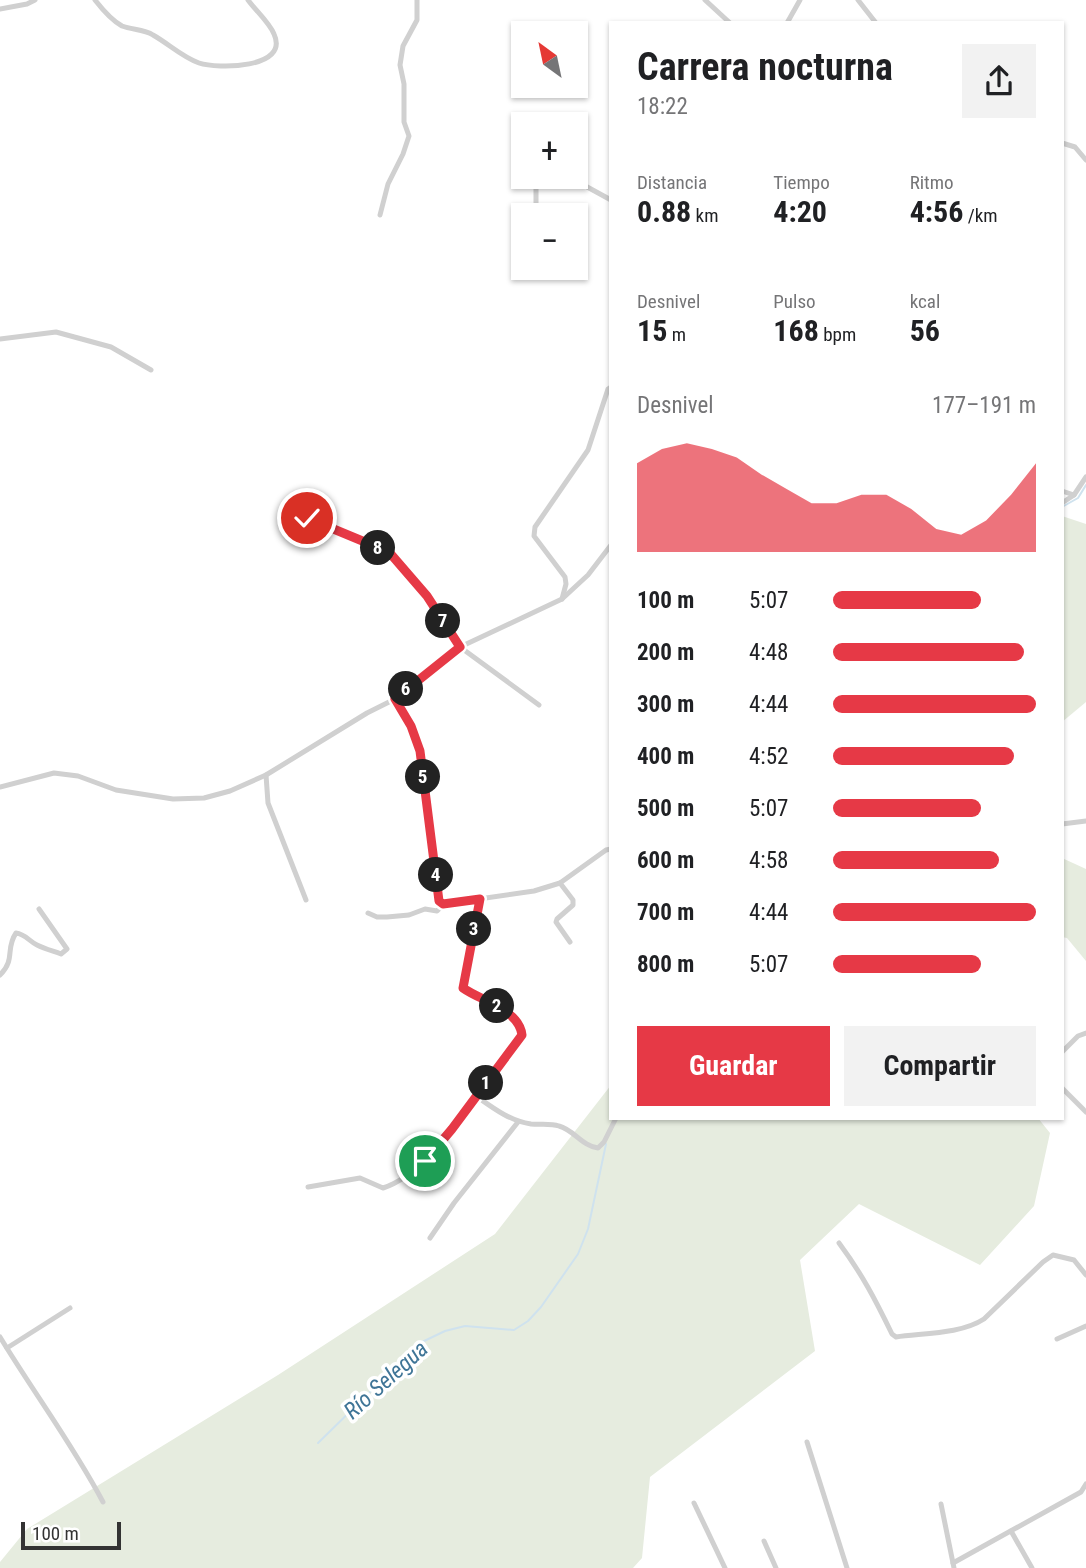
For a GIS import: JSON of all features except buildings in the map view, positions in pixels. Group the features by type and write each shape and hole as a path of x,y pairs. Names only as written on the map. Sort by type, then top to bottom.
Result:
{"street":[{"path":"0,9 35,0"},
{"path":"95,0 121,25 151,33 179,53 201,64 224,66 254,64 274,51 274,34 248,0"},
{"path":"380,215 388,184 408,136 404,122 404,85 400,65 403,46 417,20 417,0"},
{"path":"705,0 728,21"},
{"path":"788,21 800,0"},
{"path":"858,0 874,21"},
{"path":"1064,144 1075,147 1086,160"},
{"path":"588,187 609,199"},
{"path":"0,339 56,332 110,347 150,370"},
{"path":"562,599 565,577 533,531 588,450 609,388"},
{"path":"1064,502 1074,495 1086,477"},
{"path":"1064,492 1074,495"},
{"path":"307,518 389,552 427,596 460,647 539,705"},
{"path":"0,787 54,773 78,776 116,790 173,799 204,798 230,791 266,775 367,713 395,699 460,647 562,599 588,575 609,548"},
{"path":"395,699 411,726 420,751 439,901 443,904"},
{"path":"266,775 268,803 306,900"},
{"path":"1064,824 1086,821"},
{"path":"368,913 377,917 409,915 425,909 437,911 443,904 534,891 560,883 609,849"},
{"path":"560,883 573,900 573,905 556,919 556,922 570,942"},
{"path":"308,1187 360,1178 386,1188 403,1178 425,1161 522,1035 515,1020 493,1003 463,988 480,899"},
{"path":"0,975 10,963 10,947 12,937 16,933 61,954 67,949 39,909"},
{"path":"1064,1050 1078,1036 1086,1033"},
{"path":"1064,1089 1086,1112"},
{"path":"476,1096 518,1122 561,1126 590,1147 598,1148 604,1142 615,1120"},
{"path":"430,1238 518,1122"},
{"path":"839,1243 860,1271 894,1336 976,1324 1053,1255 1074,1260 1086,1275"},
{"path":"7,1348 70,1308"},
{"path":"1057,1339 1086,1326"},
{"path":"0,1337 85,1468 103,1502"},
{"path":"807,1443 847,1568"},
{"path":"941,1504 953,1566 1082,1492 1086,1484"},
{"path":"694,1503 725,1568"},
{"path":"1011,1531 1032,1568"},
{"path":"764,1541 776,1568"}],"shaded area":[{"path":"1064,517 1086,524 1086,702 1064,720"},
{"path":"1064,859 1086,869 1086,961 1064,937"},
{"path":"609,1088 609,1120 1040,1120 1050,1133 1034,1206 980,1265 859,1204 800,1260 815,1351 650,1477 642,1558 633,1568 0,1568 0,1562 27,1529 278,1375 495,1234"}],"waterway":[{"name":"Río Selegua","path":"1064,506 1078,498 1086,485"},
{"name":"Río Selegua","path":"318,1443 420,1343 445,1331 465,1326 514,1330 528,1321 578,1254 588,1229 606,1144"}],"route":[{"path":"307,518 389,552 427,596 460,647 395,699 411,726 420,751 439,901 443,904 480,899 463,988 493,1003 515,1020 522,1035 425,1161"}]}
